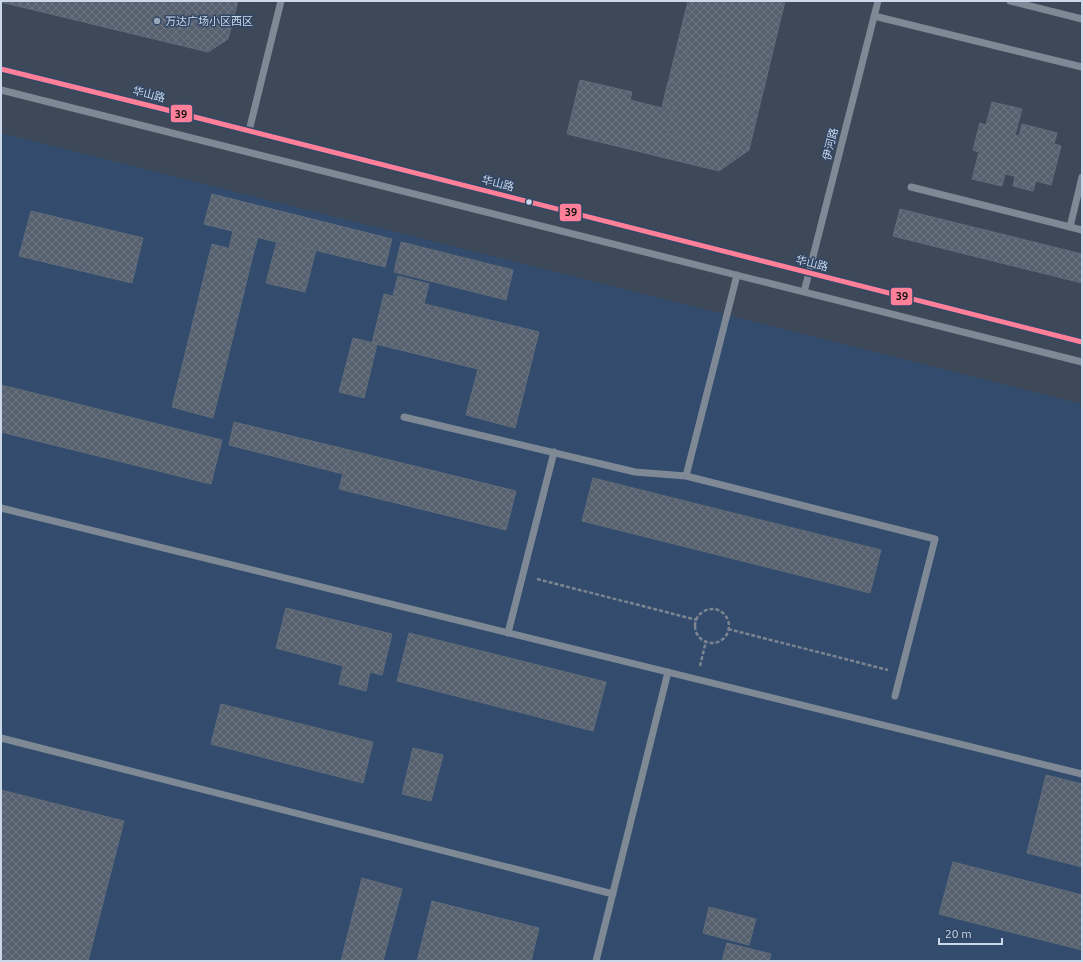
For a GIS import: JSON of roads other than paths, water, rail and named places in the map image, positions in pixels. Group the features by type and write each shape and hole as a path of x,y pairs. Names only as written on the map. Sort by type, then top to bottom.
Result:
{"street":[{"path":"249,131 282,1"},
{"name":"伊河路","path":"804,292 878,1"},
{"path":"1010,1 1082,19"},
{"path":"874,16 1082,68"},
{"name":"华山路","path":"1,69 1082,342"},
{"path":"1,90 1082,362"},
{"path":"1070,227 1082,177"},
{"path":"911,187 1082,230"},
{"path":"686,476 737,276"},
{"path":"404,417 635,472 686,476 935,539 895,696"},
{"path":"508,633 554,452"},
{"path":"1,508 1082,774"},
{"path":"596,961 668,672"},
{"path":"1,738 613,894"}],"place":[{"name":"万达广场小区西区","path":"157,21"}]}
